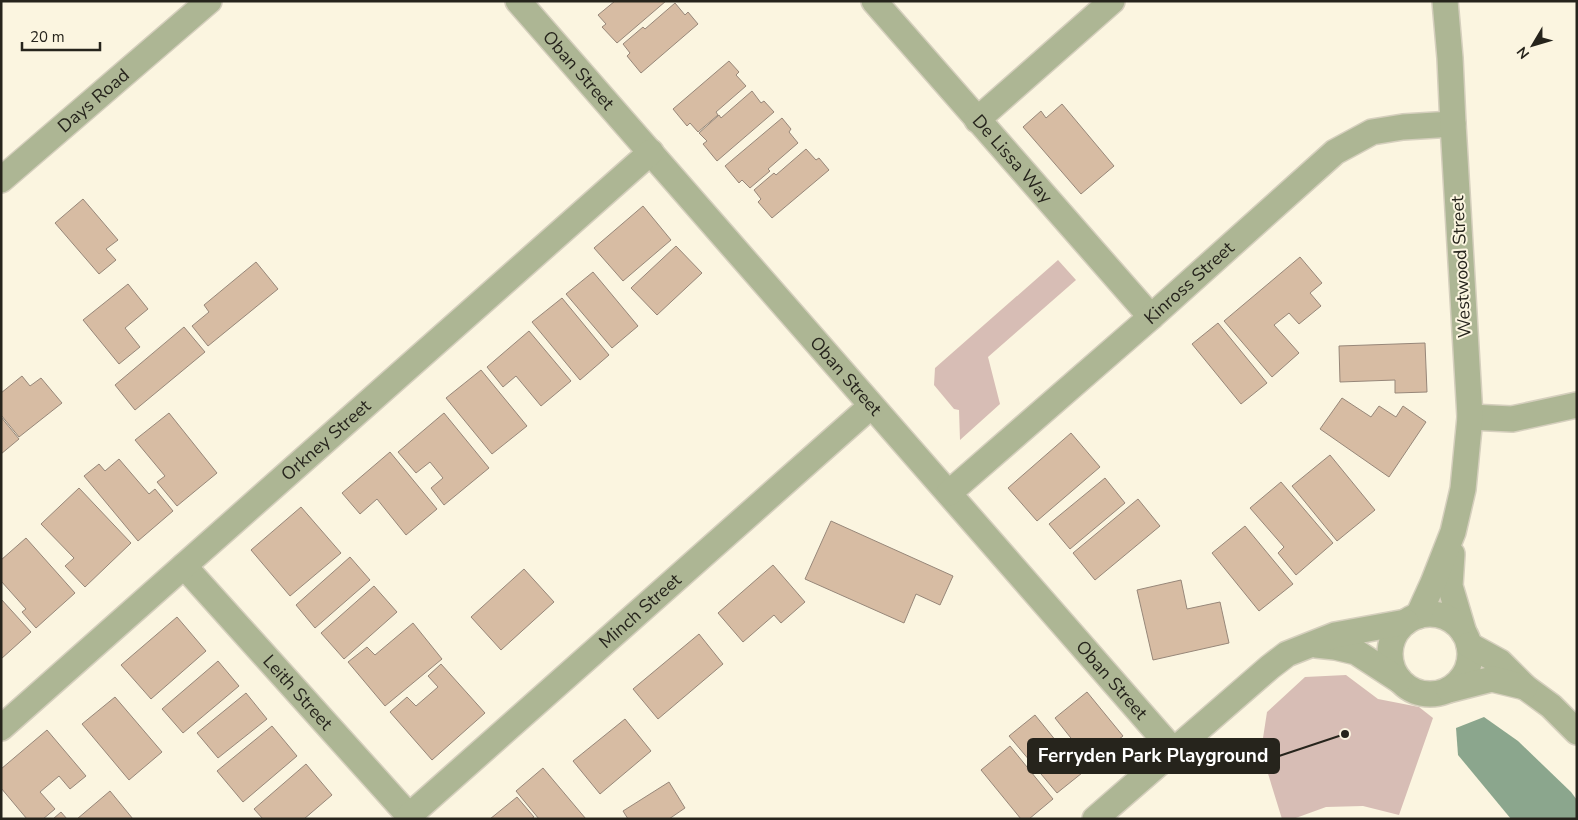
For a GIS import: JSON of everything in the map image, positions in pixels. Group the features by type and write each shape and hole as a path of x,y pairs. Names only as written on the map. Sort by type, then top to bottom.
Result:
{"street":[{"name":"Days Road","path":"1,180 209,1"},
{"name":"Oban Street","path":"518,1 1173,750"},
{"name":"De Lissa Way","path":"874,1 1151,317"},
{"path":"977,120 1112,1"},
{"name":"Westwood Street","path":"1412,619 1433,583 1453,532 1463,489 1470,417 1450,58 1445,1"},
{"name":"Kinross Street","path":"949,493 1151,317 1335,152 1372,132 1403,127 1453,124"},
{"name":"Orkney Street","path":"1,728 651,152"},
{"path":"1470,417 1512,419 1577,405"},
{"name":"Minch Street","path":"410,817 872,406"},
{"name":"Westwood Street","path":"1453,532 1450,586 1466,639"},
{"name":"Leith Street","path":"184,566 410,817"},
{"path":"1095,819 1287,654 1335,635 1431,614 1444,617 1455,624 1466,639 1500,662 1525,688 1551,706 1577,732"},
{"path":"1399,680 1392,669 1389,656 1391,643 1397,632 1412,619"},
{"path":"1450,690 1460,682 1467,671 1470,658 1466,639"},
{"path":"1312,644 1335,646 1356,652 1399,680 1409,689 1422,694 1436,694 1492,679 1525,688"}],"shaded area":[{"path":"1058,260 1076,280 988,357 1000,404 960,440 959,410 954,409 934,385 935,368"},
{"path":"1346,675 1378,699 1419,707 1433,718 1399,815 1363,806 1326,807 1293,819 1282,819 1261,751 1267,712 1305,677"},
{"path":"1484,717 1518,741 1571,792 1577,800 1577,819 1511,819 1458,755 1456,728"}],"building":[{"path":"615,1 666,1 617,43 602,27 606,24 598,15"},
{"path":"675,3 685,15 688,12 698,24 641,73 627,56 630,53 623,44 643,27 645,29"},
{"path":"729,61 739,72 736,75 746,86 716,112 718,115 698,132 690,123 687,126 673,109"},
{"path":"752,91 761,103 764,101 774,112 717,161 703,144 707,141 699,133 719,115 721,118"},
{"path":"1062,104 1114,166 1081,194 1023,127 1041,111 1046,118"},
{"path":"782,118 791,129 789,132 798,143 768,169 770,171 750,188 742,180 739,183 725,166"},
{"path":"806,149 816,160 819,158 829,170 772,218 758,202 761,199 754,190 774,173 776,175"},
{"path":"83,199 118,240 106,249 116,260 99,274 55,223"},
{"path":"643,206 671,240 623,281 594,248"},
{"path":"676,246 702,273 657,315 631,288"},
{"path":"1300,257 1322,283 1310,293 1321,306 1299,324 1289,313 1274,325 1299,353 1272,377 1224,321"},
{"path":"256,262 278,289 208,346 192,326 209,312 204,305"},
{"path":"593,272 638,326 612,348 566,294"},
{"path":"128,284 148,309 125,328 140,347 119,364 83,320"},
{"path":"562,298 609,355 580,380 532,322"},
{"path":"1218,323 1267,383 1241,404 1192,344"},
{"path":"184,327 205,352 135,410 115,385"},
{"path":"529,331 571,381 541,406 516,376 503,387 487,367"},
{"path":"1425,343 1427,392 1395,393 1395,380 1340,382 1339,346"},
{"path":"481,370 527,426 492,454 446,398"},
{"path":"22,376 30,386 41,378 62,403 19,437 1,415 1,393"},
{"path":"1342,398 1371,417 1379,406 1396,417 1403,406 1426,422 1389,477 1320,429"},
{"path":"169,413 217,473 177,506 157,482 165,476 135,440"},
{"path":"444,413 489,468 444,505 431,488 443,478 430,462 416,473 398,452"},
{"path":"1,417 19,439 1,454"},
{"path":"1071,433 1100,467 1037,521 1008,488"},
{"path":"390,452 437,509 406,535 377,499 360,514 342,493"},
{"path":"1330,455 1375,510 1337,541 1292,486"},
{"path":"119,459 149,494 155,489 173,511 138,541 84,476 99,464 105,471"},
{"path":"1105,478 1125,503 1070,549 1049,524"},
{"path":"1281,482 1333,543 1296,575 1278,553 1284,547 1250,508"},
{"path":"79,488 131,543 85,587 65,566 74,558 41,524"},
{"path":"1138,499 1160,526 1095,580 1073,553"},
{"path":"301,507 341,553 290,596 251,550"},
{"path":"831,521 953,576 940,605 916,594 904,623 805,579"},
{"path":"1245,526 1293,584 1259,611 1212,553"},
{"path":"26,538 75,593 36,628 22,612 26,609 1,581 1,560"},
{"path":"350,557 370,580 315,628 296,605"},
{"path":"773,565 805,602 781,623 774,615 743,642 718,613"},
{"path":"524,569 554,602 501,650 471,617"},
{"path":"1181,580 1187,609 1220,602 1229,643 1153,660 1137,590"},
{"path":"374,586 397,612 344,659 321,633"},
{"path":"1,599 31,632 1,659"},
{"path":"177,617 206,651 151,699 121,665"},
{"path":"413,623 442,659 385,706 348,662 367,647 375,655"},
{"path":"699,634 723,664 658,719 633,689"},
{"path":"218,661 239,686 183,733 162,709"},
{"path":"441,664 485,713 432,760 390,712 407,697 416,706 438,687 428,676"},
{"path":"1087,692 1123,736 1090,762 1055,718"},
{"path":"246,693 267,719 218,758 197,733"},
{"path":"115,697 162,752 129,780 82,724"},
{"path":"1035,715 1082,773 1057,793 1009,736"},
{"path":"625,719 651,751 600,794 573,761"},
{"path":"272,726 297,756 243,802 217,771"},
{"path":"47,730 86,776 70,789 59,776 40,792 55,809 43,819 27,819 1,788 1,769"},
{"path":"1010,746 1053,799 1029,819 1021,819 981,770"},
{"path":"306,764 332,795 304,819 263,819 254,809"},
{"path":"543,768 586,819 539,819 516,791"},
{"path":"669,782 685,808 669,819 628,819 623,811"},
{"path":"110,791 133,819 77,819"},
{"path":"517,797 534,817 531,819 490,819"},
{"path":"61,812 67,819 53,819"}],"place":[{"name":"Ferryden Park Playground","path":"1345,734"}]}
